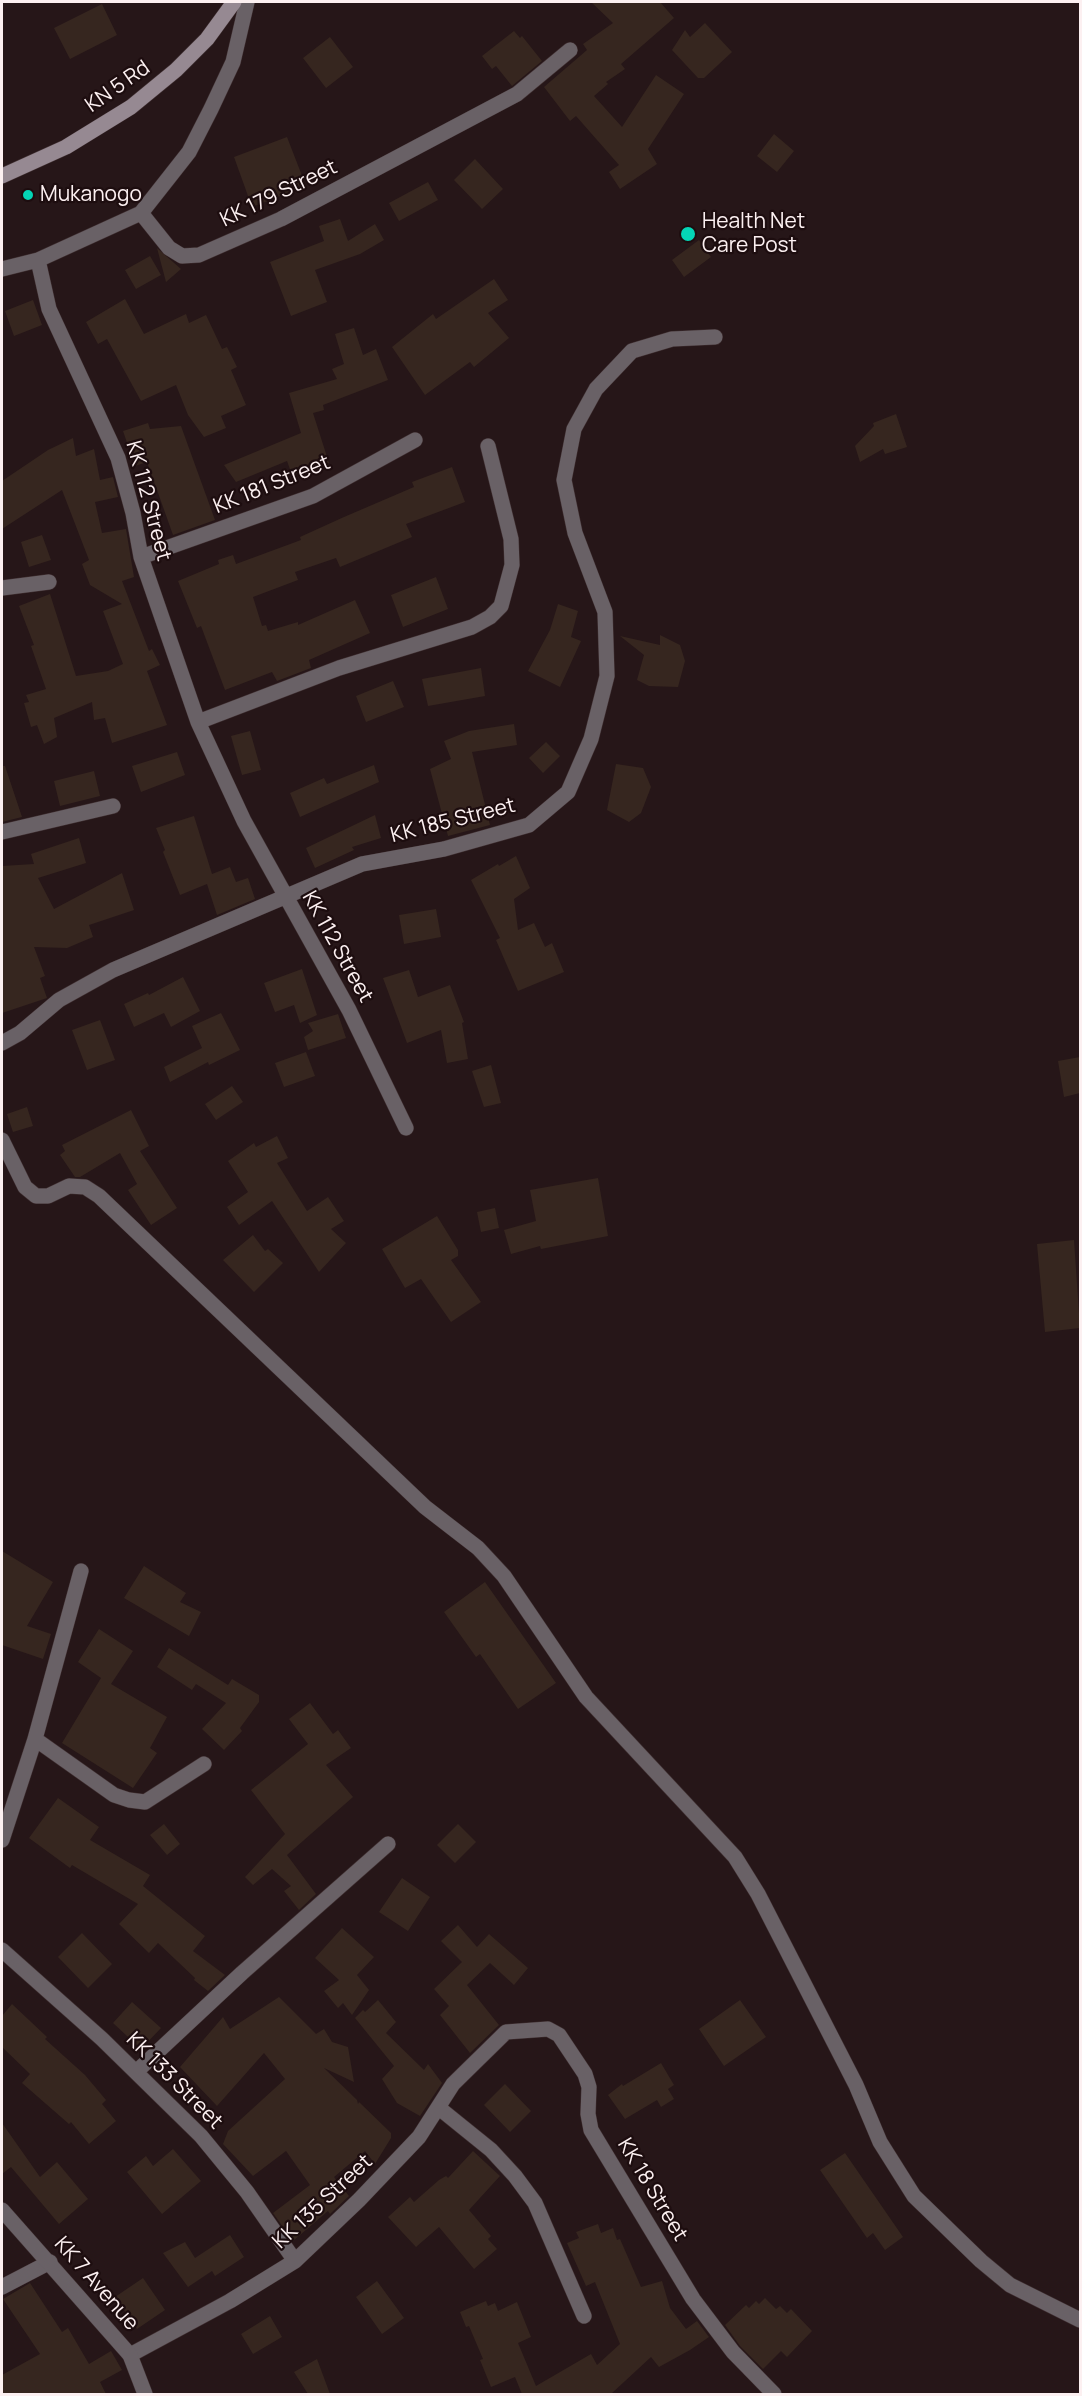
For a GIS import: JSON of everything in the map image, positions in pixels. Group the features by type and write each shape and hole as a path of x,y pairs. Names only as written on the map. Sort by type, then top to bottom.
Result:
{"main road":[{"name":"KN 5 Rd","path":"2,176 66,147 131,107 176,70 207,39 234,2"}],"street":[{"path":"2,269 38,260 141,213 189,152 207,118 232,62 247,2"},
{"name":"KK 179 Street","path":"141,213 169,248 182,256 199,255 281,219 517,94 570,50"},
{"name":"KK 112 Street","path":"38,260 49,309 118,458 133,513 141,557 198,722 244,821 349,1010 406,1128"},
{"name":"KK 185 Street","path":"2,1043 20,1033 59,1000 113,969 362,864 444,849 529,825 568,792 591,739 607,676 605,612 575,533 564,480 574,429 596,389 632,351 672,339 715,337"},
{"name":"KK 181 Street","path":"141,557 313,496 415,440"},
{"path":"198,722 374,656 471,627 490,617 501,606 512,565 511,539 488,446"},
{"path":"2,588 49,582"},
{"path":"2,832 113,806"},
{"path":"2,1140 25,1187 36,1196 48,1196 69,1186 85,1187 99,1196 425,1507 478,1548 504,1576 586,1697 735,1857 758,1894 856,2085 880,2142 914,2196 981,2261 1010,2285 1080,2320"},
{"path":"2,1836 35,1739 81,1571"},
{"path":"35,1739 114,1795 129,1800 145,1802 204,1764"},
{"path":"137,2071 249,1966 388,1844"},
{"name":"KK 133 Street","path":"2,1950 137,2071 201,2136 247,2192 295,2261"},
{"name":"KK 18 Street","path":"506,2032 534,2028 548,2029 558,2035 585,2074 589,2087 588,2114 591,2130 693,2299 732,2352 774,2394"},
{"name":"KK 135 Street","path":"130,2355 230,2301 295,2261 420,2137 453,2084 506,2032"},
{"path":"439,2108 491,2150 515,2176 535,2203 584,2316"},
{"name":"KK 7 Avenue","path":"2,2210 130,2355 145,2394"},
{"path":"2,2287 50,2262"}],"building":[{"path":"591,2 660,2 674,18 621,64 625,69 606,82 608,84 594,96 622,127 656,75 684,94 648,149 657,164 620,189 609,172 619,165 576,116 570,121 544,87 587,50 583,44 613,23"},
{"path":"102,4 117,35 70,59 54,28"},
{"path":"705,23 732,52 704,78 698,78 672,50 685,30 690,37"},
{"path":"514,31 520,38 522,36 542,61 512,86 496,66 492,69 482,56"},
{"path":"330,37 353,67 326,88 303,58"},
{"path":"774,134 794,151 777,172 757,156"},
{"path":"287,137 306,186 252,207 234,157"},
{"path":"475,159 503,189 482,209 454,180"},
{"path":"428,182 438,200 399,221 389,203"},
{"path":"340,219 348,241 375,224 384,240 360,254 315,270 327,302 291,316 270,262 324,241 319,226"},
{"path":"699,240 711,257 684,277 672,260"},
{"path":"157,248 181,269 166,282"},
{"path":"150,256 161,275 136,289 125,270"},
{"path":"494,279 508,300 488,313 509,338 474,367 470,362 425,395 392,347 433,314 436,319"},
{"path":"125,299 144,334 186,314 189,323 206,315 222,349 227,347 237,367 231,370 246,405 221,416 226,428 204,437 188,415 176,385 141,401 107,339 98,344 86,322"},
{"path":"33,300 42,325 14,336 5,311"},
{"path":"354,328 363,355 376,349 388,380 323,405 324,410 313,413 329,463 292,475 287,461 236,482 224,465 301,433 289,393 337,379 332,369 344,364 335,334"},
{"path":"896,414 907,447 885,454 883,449 860,462 855,446 874,426 873,423"},
{"path":"148,423 150,429 181,426 215,520 173,535 147,462 135,466 123,431"},
{"path":"73,438 76,456 94,449 100,480 113,477 118,497 95,502 102,533 126,529 134,577 122,581 149,651 152,649 160,665 147,671 167,725 112,743 105,718 94,720 92,702 54,718 57,737 44,744 37,725 31,727 24,703 29,702 26,695 46,689 31,646 34,645 19,606 50,594 76,676 108,671 123,664 103,611 122,604 90,585 82,564 89,560 62,490 2,529 2,481 48,450"},
{"path":"452,467 465,502 406,524 412,537 340,567 336,558 295,572 298,580 253,597 262,626 266,625 268,631 298,622 298,625 355,600 370,633 309,660 311,668 277,681 272,672 225,690 201,626 197,628 178,581 219,564 218,560 233,555 236,564 301,540 300,537 414,487 412,482"},
{"path":"42,535 51,560 29,567 21,542"},
{"path":"436,577 448,609 403,627 391,595"},
{"path":"558,604 578,611 571,637 581,641 560,687 528,671 550,630"},
{"path":"660,635 680,645 685,661 678,687 649,686 637,680 644,655 620,636 660,645"},
{"path":"481,668 485,696 428,706 422,679"},
{"path":"393,681 404,707 366,722 356,696"},
{"path":"514,724 517,745 472,752 490,825 448,836 430,769 451,759 444,741 469,731"},
{"path":"250,731 261,770 242,775 231,736"},
{"path":"546,742 560,756 543,773 529,758"},
{"path":"177,752 185,775 141,792 132,766"},
{"path":"616,764 643,768 651,787 641,813 629,822 607,810"},
{"path":"374,765 379,782 300,817 290,793 324,778 327,784"},
{"path":"2,766 5,766 22,817 2,822"},
{"path":"94,771 100,796 60,806 54,781"},
{"path":"375,815 381,838 352,847 354,850 315,868 306,848"},
{"path":"194,816 212,874 230,867 236,882 248,878 255,899 217,915 207,884 180,895 156,828"},
{"path":"79,838 86,863 38,878 54,909 122,873 134,910 89,925 93,937 67,948 34,947 45,976 40,978 47,998 2,1013 2,866 34,864 31,854"},
{"path":"516,856 530,888 514,899 518,930 534,923 545,947 552,943 564,972 518,991 496,940 500,938 471,880"},
{"path":"436,909 441,937 404,944 399,915"},
{"path":"302,969 317,1015 300,1023 294,1005 275,1012 264,983"},
{"path":"409,970 418,997 450,985 464,1022 462,1023 468,1059 447,1063 441,1030 407,1043 383,978"},
{"path":"183,977 200,1011 171,1027 164,1013 134,1027 124,1004 148,993 149,995"},
{"path":"221,1013 240,1050 209,1065 208,1062 170,1082 164,1067 202,1048 192,1026"},
{"path":"338,1014 346,1038 308,1050 304,1037 313,1031 308,1023"},
{"path":"100,1020 115,1060 87,1070 72,1030"},
{"path":"306,1052 315,1076 284,1087 275,1063"},
{"path":"1080,1057 1080,1093 1064,1097 1058,1061"},
{"path":"491,1065 501,1103 484,1107 472,1071"},
{"path":"232,1086 243,1102 216,1120 205,1104"},
{"path":"27,1107 33,1126 13,1132 7,1114"},
{"path":"131,1110 149,1146 140,1151 177,1208 151,1225 128,1190 137,1184 120,1153 80,1177 75,1177 60,1155 65,1151 62,1145"},
{"path":"277,1136 288,1158 277,1163 307,1211 328,1197 344,1221 331,1229 346,1243 319,1272 272,1201 239,1225 227,1207 248,1192 228,1161 254,1143 256,1147"},
{"path":"598,1178 608,1236 541,1249 540,1246 511,1254 504,1230 536,1221 530,1190"},
{"path":"495,1208 499,1228 481,1232 477,1212"},
{"path":"437,1216 458,1250 458,1256 451,1260 481,1302 451,1322 421,1279 405,1288 382,1249"},
{"path":"253,1235 265,1251 268,1249 283,1263 254,1292 223,1260"},
{"path":"1074,1240 1080,1328 1045,1332 1037,1244"},
{"path":"2,1551 53,1582 27,1626 51,1634 43,1659 2,1645"},
{"path":"144,1566 186,1593 180,1602 201,1612 189,1636 124,1598"},
{"path":"485,1582 556,1683 518,1709 480,1654 476,1657 444,1612"},
{"path":"99,1629 133,1651 111,1684 167,1717 150,1748 157,1753 133,1788 62,1743 101,1678 78,1662"},
{"path":"169,1648 228,1685 232,1679 259,1695 259,1702 240,1728 242,1731 224,1750 202,1729 226,1703 196,1684 192,1690 157,1667"},
{"path":"310,1703 333,1734 338,1730 351,1748 326,1765 353,1797 287,1855 316,1894 299,1910 284,1891 291,1886 272,1869 253,1885 245,1877 285,1834 251,1790 308,1744 289,1719"},
{"path":"58,1798 99,1827 90,1840 150,1875 143,1886 205,1936 193,1951 225,1975 208,1991 158,1943 149,1953 119,1924 138,1904 72,1865 70,1868 29,1838"},
{"path":"164,1824 180,1844 167,1855 150,1835"},
{"path":"458,1824 476,1842 455,1863 437,1845"},
{"path":"402,1878 430,1897 408,1931 379,1912"},
{"path":"458,1925 477,1947 489,1934 528,1968 514,1985 490,1963 467,1985 499,2025 470,2053 440,2015 449,2006 434,1989 462,1962 441,1941"},
{"path":"342,1928 374,1957 357,1975 369,1990 352,2015 343,2003 338,2008 324,1991 339,1980 315,1958"},
{"path":"82,1933 112,1964 88,1988 58,1957"},
{"path":"279,1997 316,2034 324,2029 332,2042 348,2047 354,2082 324,2068 357,2100 358,2104 359,2102 391,2133 391,2138 375,2164 365,2151 334,2177 349,2196 330,2214 328,2211 293,2241 273,2213 310,2185 286,2151 253,2176 223,2144 228,2131 285,2079 264,2053 217,2106 180,2067 223,2017 230,2029"},
{"path":"378,2000 396,2022 386,2033 424,2070 428,2064 442,2083 420,2116 397,2103 382,2079 394,2066 355,2018"},
{"path":"740,2000 766,2037 724,2066 699,2029"},
{"path":"132,2002 161,2028 141,2049 113,2023"},
{"path":"12,2004 47,2037 45,2039 85,2075 106,2100 102,2104 116,2121 89,2144 71,2122 69,2124 22,2083 30,2074 2,2047 2,2016"},
{"path":"661,2063 674,2085 668,2089 674,2099 661,2107 657,2100 625,2119 608,2095 622,2084 623,2086"},
{"path":"505,2084 531,2111 510,2132 484,2105"},
{"path":"2,2123 40,2177 57,2162 88,2199 59,2224 11,2167 2,2174"},
{"path":"173,2149 201,2181 162,2214 127,2172 146,2156 153,2166"},
{"path":"473,2151 500,2176 469,2210 491,2236 488,2239 497,2249 474,2269 439,2227 416,2247 388,2217 410,2197 414,2202 439,2180 446,2176 448,2178"},
{"path":"845,2153 903,2237 885,2250 873,2233 867,2238 820,2170"},
{"path":"598,2224 601,2233 613,2228 641,2287 662,2281 670,2308 686,2329 697,2321 709,2337 659,2367 651,2357 611,2394 522,2394 515,2377 491,2387 480,2360 483,2359 469,2326 466,2327 460,2312 486,2301 488,2306 495,2303 498,2311 517,2302 531,2337 518,2343 536,2386 591,2354 597,2365 620,2344 595,2282 586,2286 567,2243 579,2238 576,2232"},
{"path":"230,2235 244,2257 215,2276 212,2271 188,2287 163,2253 185,2242 195,2258"},
{"path":"143,2278 165,2310 137,2329 115,2297"},
{"path":"377,2281 404,2318 382,2334 356,2297"},
{"path":"30,2283 62,2332 68,2328 89,2364 111,2351 122,2370 100,2382 106,2394 2,2394 2,2375 40,2354 3,2299"},
{"path":"765,2298 776,2309 780,2306 787,2313 791,2309 812,2331 787,2357 781,2351 763,2369 740,2346 725,2325 746,2305 749,2308 756,2301 759,2304"},
{"path":"270,2316 282,2337 253,2354 241,2334"},
{"path":"317,2359 330,2394 308,2394 294,2372"}],"place":[{"name":"Mukanogo","path":"28,195"},
{"name":"Health Net Care Post","path":"688,234"}]}
